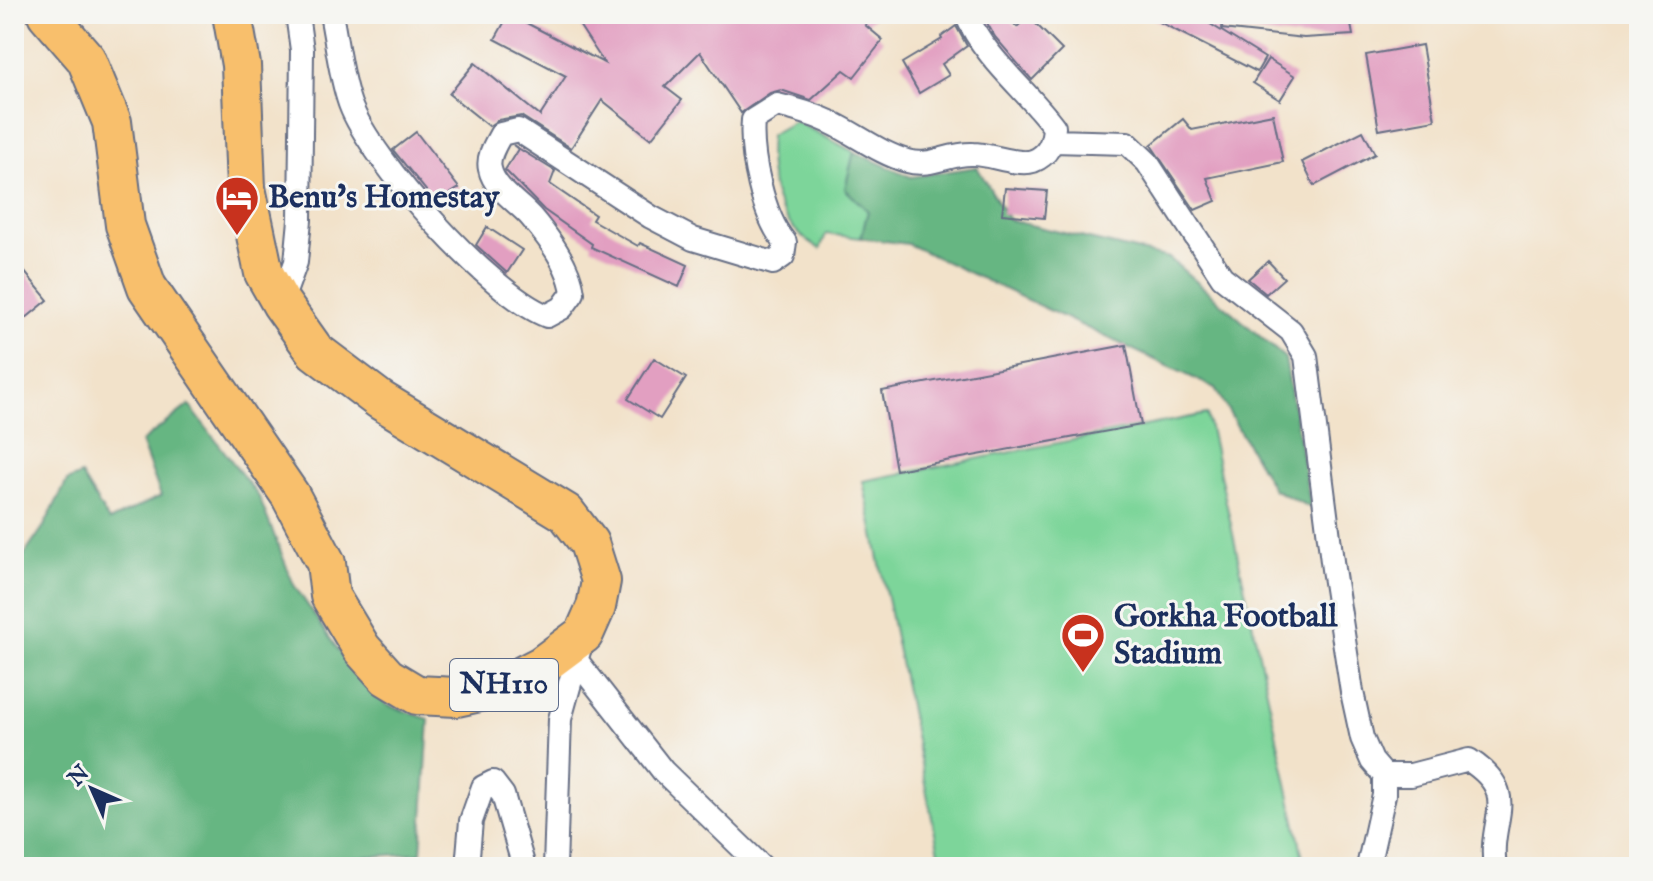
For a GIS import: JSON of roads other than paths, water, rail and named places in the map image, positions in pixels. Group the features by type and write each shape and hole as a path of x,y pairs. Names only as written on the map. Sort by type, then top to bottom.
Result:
{"highway":[{"name":"NH110","path":"47,14 86,59 112,122 125,225 147,287 290,495 326,563 330,596 362,649 387,677 417,695 457,697 498,688 580,648 596,607 601,581 589,543 566,513 380,400 315,351 281,303 264,273 246,188 241,65 232,14"}],"street":[{"path":"281,303 296,262 300,220 298,162 302,50 297,14"},
{"path":"331,14 350,104 368,136 438,227 475,266 529,309 547,316 562,308 573,293 571,273 533,218 496,182 489,168 491,150 501,134 518,130 651,217 693,239 773,263 783,256 785,242 773,229 751,139 753,120 777,105 831,122 892,156 912,162 931,164 950,155 972,154 1030,163 1044,155 1053,141 1054,127 982,44 966,14"},
{"path":"1053,141 1127,143 1147,162 1222,277 1291,331 1306,356 1352,692 1362,738 1372,761 1384,775 1384,795 1368,867"},
{"path":"555,867 560,719 580,648"},
{"path":"580,648 663,771 762,867"},
{"path":"1384,775 1411,775 1469,760 1488,772 1499,789 1502,808 1492,846 1495,867"},
{"path":"467,867 471,821 483,787 493,782 503,795 524,867"}],"place":[{"name":"Benu's Homestay","path":"237,237"},
{"name":"Gorkha Football Stadium","path":"1083,674"}]}
